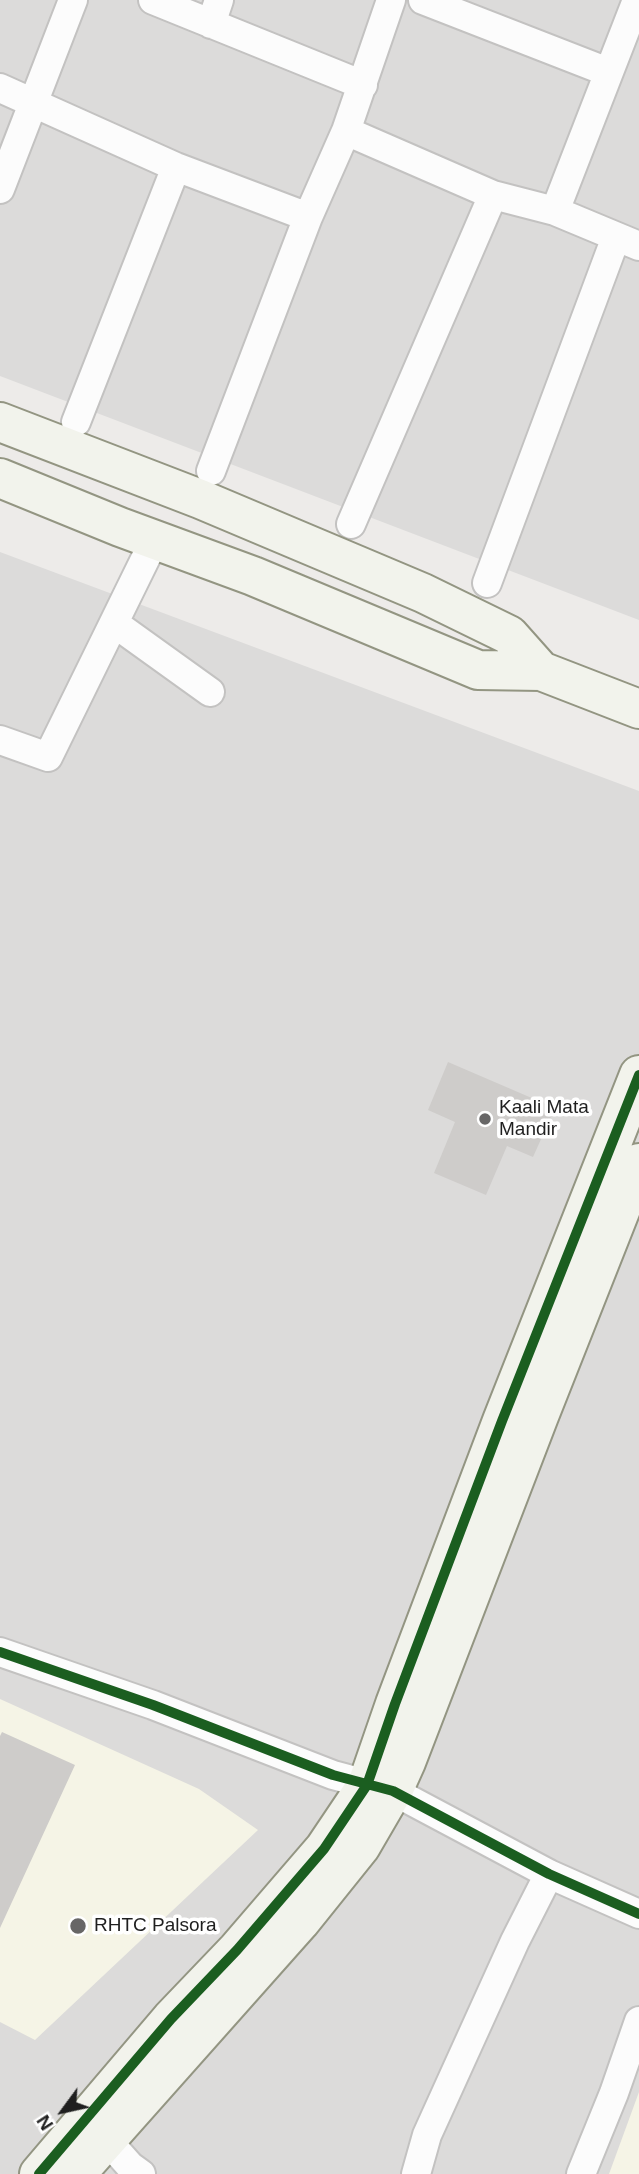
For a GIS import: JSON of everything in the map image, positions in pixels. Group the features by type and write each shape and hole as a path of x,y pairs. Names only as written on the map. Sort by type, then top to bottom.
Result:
{"street":[{"path":"0,189 73,0"},
{"path":"153,0 215,12 363,85"},
{"path":"211,471 308,217 346,131 391,0"},
{"path":"423,0 608,72"},
{"path":"555,211 637,0"},
{"path":"0,88 177,167 308,217"},
{"path":"346,131 493,195 555,211 628,242 487,583"},
{"path":"76,422 177,167"},
{"path":"351,524 493,195"},
{"path":"0,422 200,499 423,593 509,635 541,671"},
{"path":"0,478 253,576 478,670 541,671 639,709"},
{"path":"0,740 48,757 155,540"},
{"path":"114,623 210,692"},
{"path":"380,1788 395,1704 502,1421 639,1075"},
{"path":"76,2174 94,2129 171,2019 237,1950 324,1849 406,1762 639,1163"},
{"path":"0,1652 153,1705 333,1775 380,1788 549,1874 639,1914"},
{"path":"416,2174 427,2135 515,1941 549,1874"},
{"path":"580,2174 614,2094 639,2021"},
{"path":"38,2174 94,2129"},
{"path":"94,2129 141,2174"}],"shaded area":[{"path":"0,0 639,0 639,620 0,376"},
{"path":"0,552 639,791 639,2174 0,2174"},
{"name":"RHTC Palsora","path":"0,1699 199,1789 258,1830 35,2040 0,2022"},
{"path":"639,2092 639,2174 609,2174"}],"building":[{"path":"448,1062 555,1108 533,1157 507,1146 486,1195 434,1173 455,1122 428,1110"},
{"path":"2,1732 75,1765 0,1928 0,1736"}],"cycle path":[{"path":"39,2174 171,2019 237,1950 324,1849 367,1785 502,1421 639,1075"},
{"path":"0,1652 153,1705 333,1775 393,1791 549,1874 639,1914"}],"place":[{"name":"Kaali Mata Mandir","path":"485,1119"},
{"name":"RHTC Palsora","path":"78,1926"}]}
